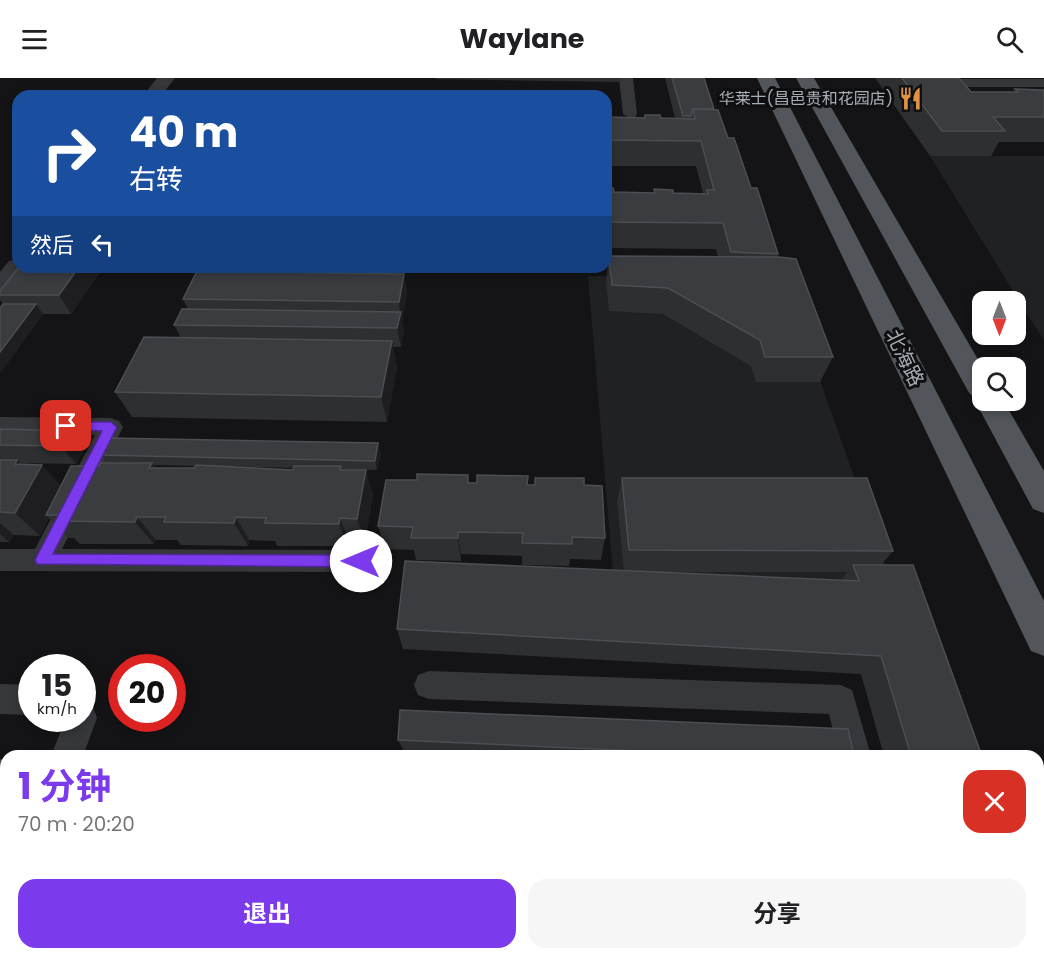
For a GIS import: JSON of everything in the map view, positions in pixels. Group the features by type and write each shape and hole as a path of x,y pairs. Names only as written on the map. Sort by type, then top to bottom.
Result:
{"main road":[{"name":"北海路","path":"766,78 1044,639"},
{"path":"805,78 972,373"},
{"path":"994,411 1044,500"}],"street":[{"path":"157,90 166,78"},
{"path":"0,288 12,273"}],"lane":[{"path":"626,78 630,114"},
{"path":"964,106 946,83 1044,83"},
{"path":"0,425 111,427 42,560"},
{"path":"0,560 361,561"},
{"path":"429,685 841,700 854,750"},
{"path":"0,699 18,700"},
{"path":"69,750 76,732"}],"shaded area":[{"path":"930,156 1044,156 1044,340 1026,312 1026,291 1013,291"},
{"path":"588,276 769,280 786,285 893,586 614,585"}],"building":[{"path":"672,78 704,78 714,109 693,109 691,116 683,116"},
{"path":"902,78 959,78 971,92 1044,90 1044,117 993,117 1005,131 942,131"},
{"path":"693,109 718,110 728,138 734,138 751,188 757,188 778,254 731,252 723,223 612,222 612,188 614,192 655,193 654,189 673,190 673,193 708,194 707,190 714,190 701,141 612,140 612,117 645,118 645,115 660,115 661,118 695,119"},
{"path":"612,256 796,259 833,357 765,357 760,340 668,288 612,285"},
{"path":"14,273 75,273 59,295 0,295 0,291"},
{"path":"196,273 404,274 399,302 183,299"},
{"path":"3,304 36,304 0,352 0,308"},
{"path":"182,309 401,312 397,328 174,325"},
{"path":"144,337 392,341 381,397 115,392"},
{"path":"0,429 70,431 61,446 0,445"},
{"path":"108,438 378,443 375,461 100,455"},
{"path":"0,460 17,460 15,464 42,465 15,513 0,512"},
{"path":"100,463 152,463 149,468 194,468 196,465 293,470 294,466 341,466 340,470 366,470 357,519 340,518 339,524 265,523 266,518 236,517 234,523 164,522 166,517 137,517 135,522 57,521 60,515 46,515 71,466 99,466"},
{"path":"417,474 468,475 468,483 477,483 477,475 528,476 527,485 535,485 535,478 584,478 584,485 602,486 605,538 572,537 572,544 522,543 523,533 458,532 458,538 411,538 413,527 378,526 386,480 417,480"},
{"path":"622,478 867,478 893,551 629,550"},
{"path":"405,561 859,581 853,565 913,565 980,750 909,750 881,656 397,629"},
{"path":"400,710 848,729 853,750 617,750 398,740"}],"place":[{"name":"华莱士(昌邑贵和花园店)","path":"911,98"}],"route":[{"path":"66,426 111,427 42,560 361,561"}]}
